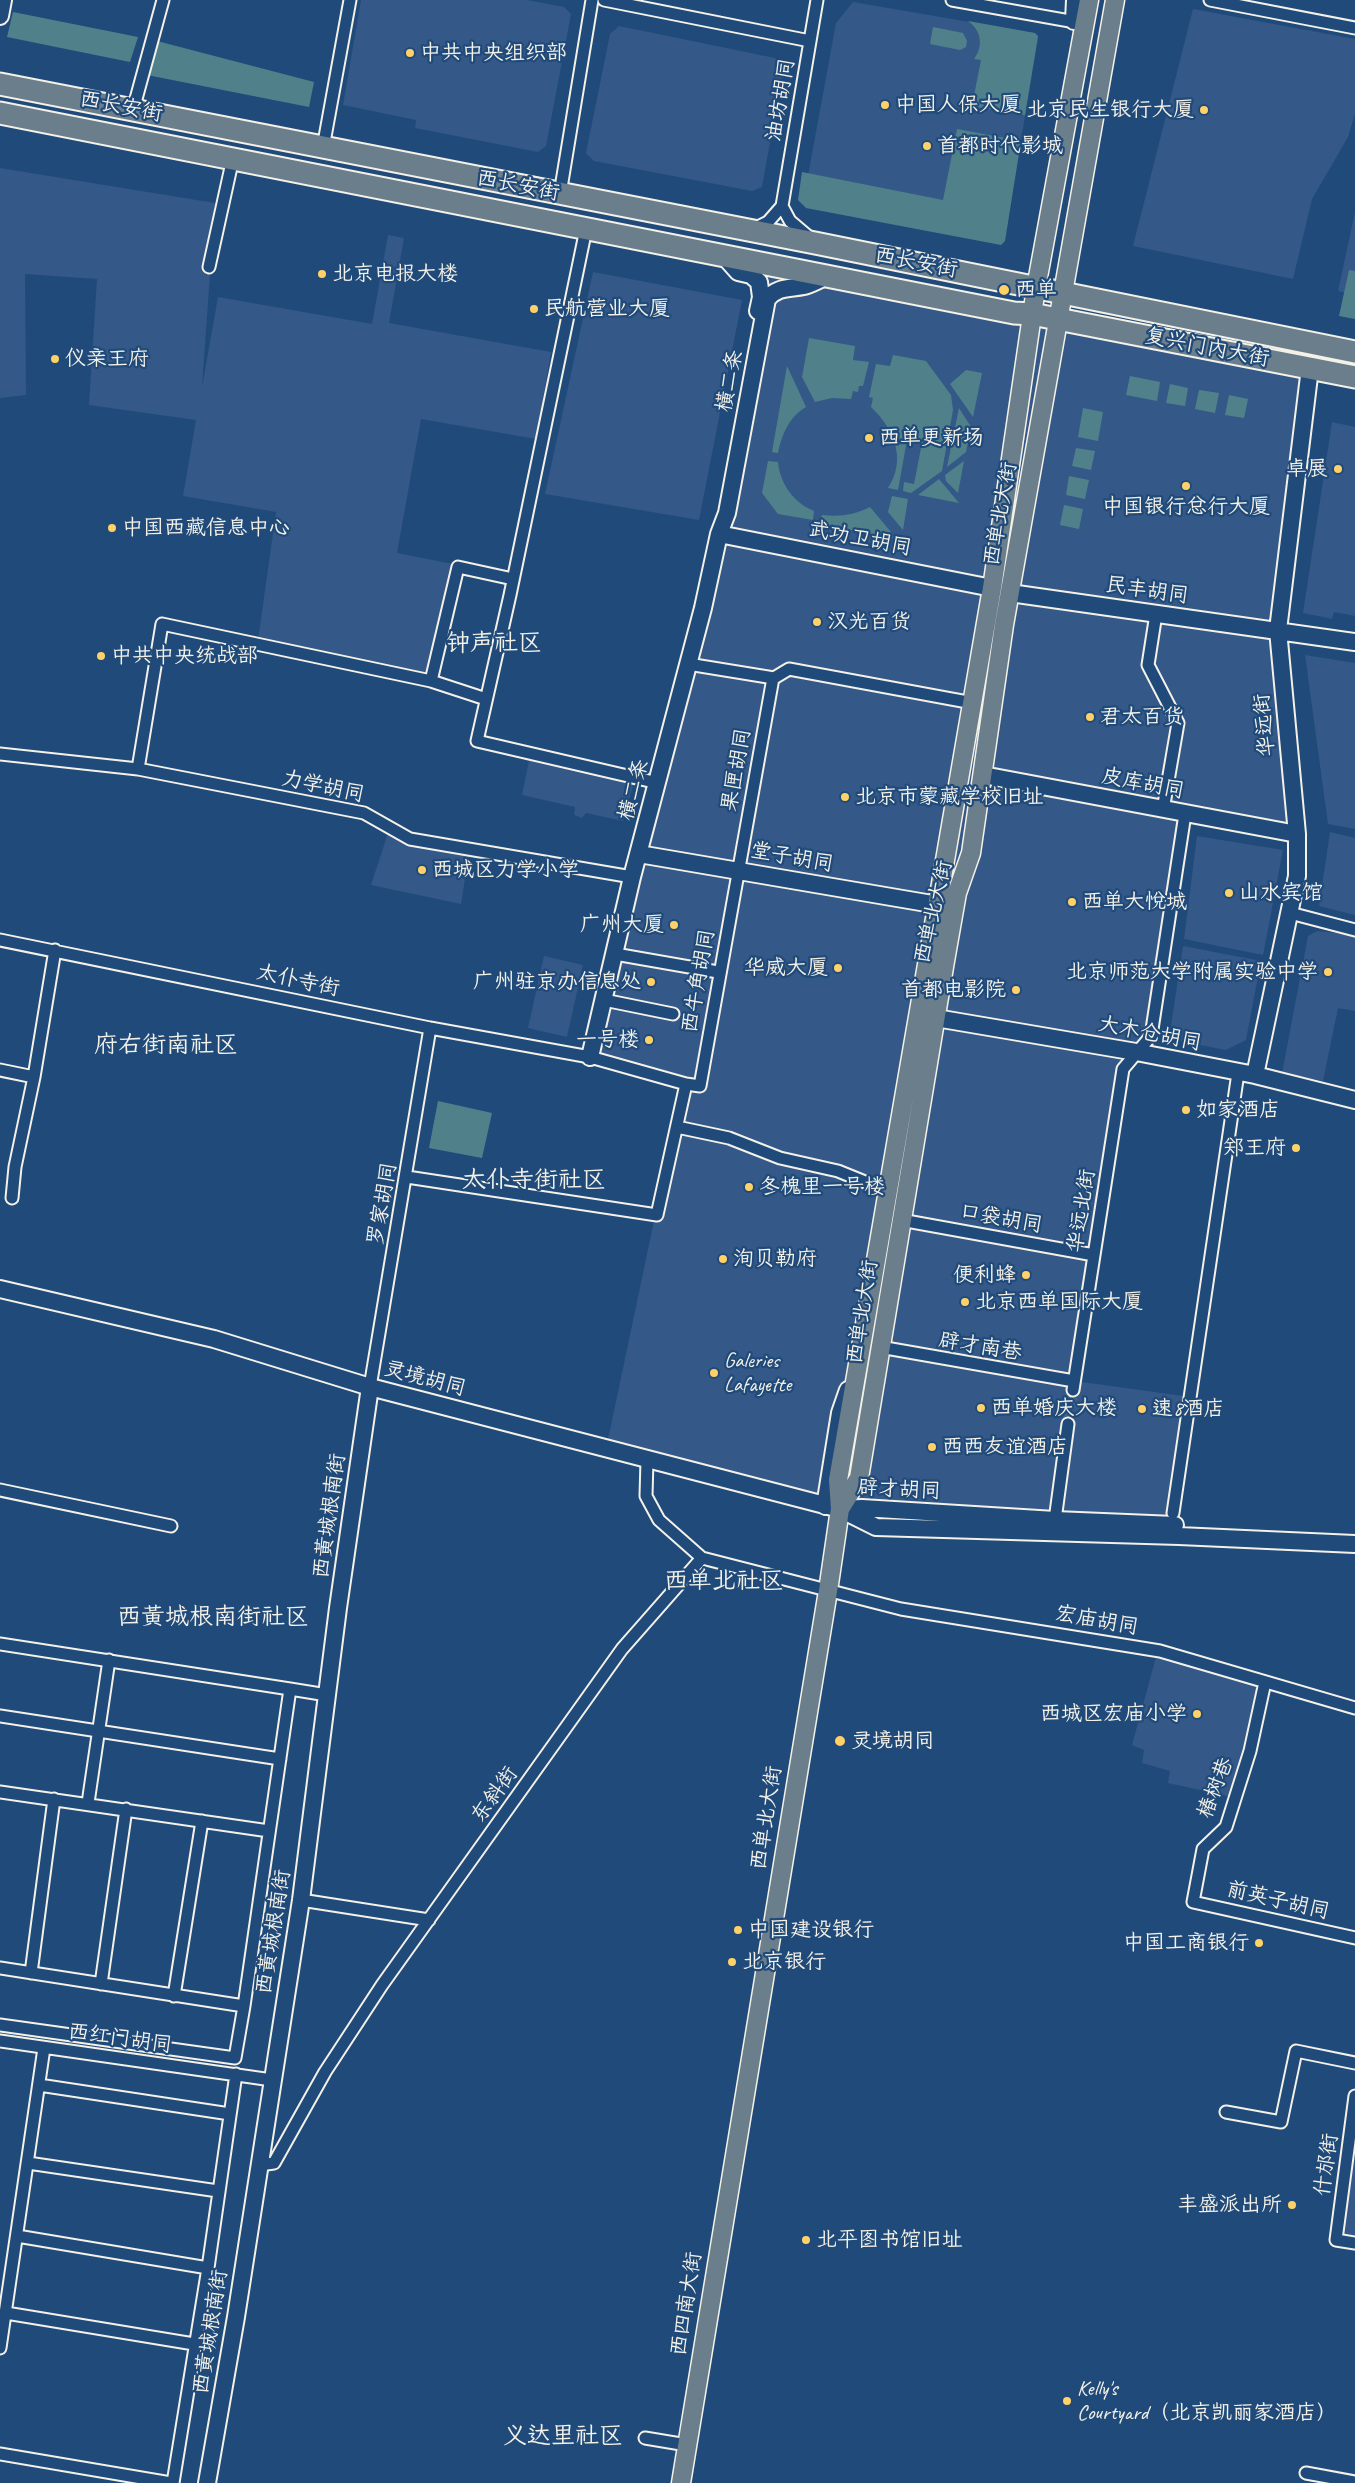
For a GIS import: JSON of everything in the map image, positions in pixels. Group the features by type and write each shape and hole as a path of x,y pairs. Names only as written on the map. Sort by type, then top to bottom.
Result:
{"highway":[{"name":"西长安街","path":"0,84 1064,293"},
{"name":"西长安街","path":"0,113 1014,313 1032,314 1059,320"},
{"name":"复兴门内大街","path":"1064,293 1355,352"},
{"name":"复兴门内大街","path":"1059,320 1355,378"}],"main road":[{"name":"西单北大街","path":"738,2133 828,1591 832,1507 973,703 992,588 1036,288 1079,22 1089,0"},
{"name":"西单北大街","path":"832,1507 859,1478 957,893 971,853 1010,593 1115,0"},
{"name":"西四南大街","path":"681,2483 738,2133"}],"street":[{"path":"0,16 3,0"},
{"path":"133,110 163,0"},
{"path":"323,148 350,0"},
{"path":"560,194 592,0"},
{"path":"604,0 810,41"},
{"name":"油坊胡同","path":"782,206 817,0"},
{"path":"952,0 1079,22 1075,0"},
{"path":"1210,0 1355,28"},
{"path":"209,267 233,158"},
{"path":"750,231 768,222 782,206 790,221 815,243"},
{"path":"586,229 513,578 476,740 658,783"},
{"name":"横二条","path":"719,534 716,521 761,297 758,282 751,275 738,272 723,255"},
{"name":"横二条","path":"590,1057 632,877 658,783 719,534 727,514 767,299 773,292 790,286 804,286 827,276"},
{"name":"华远街","path":"1246,1074 1290,913 1297,876 1297,834 1278,630 1310,368"},
{"name":"武功卫胡同","path":"719,534 992,588"},
{"path":"432,681 458,567 513,578"},
{"name":"民丰胡同","path":"1010,593 1355,642"},
{"path":"1156,614 1148,665 1178,724 1162,810"},
{"path":"138,769 162,624 432,681 486,699"},
{"path":"688,664 773,678 789,669 973,703"},
{"name":"果匣胡同","path":"738,870 773,678"},
{"name":"力学胡同","path":"0,754 138,769 364,813 410,839 632,877"},
{"name":"皮库胡同","path":"982,775 1297,834"},
{"name":"华远北街","path":"1074,1386 1123,1069 1151,1036 1185,814"},
{"name":"堂子胡同","path":"639,854 938,905"},
{"name":"西牛角胡同","path":"686,1084 700,1086 738,870"},
{"path":"1290,913 1355,930"},
{"name":"太仆寺街","path":"0,940 430,1028 590,1057 686,1084"},
{"path":"12,1198 15,1167 34,1077 55,950"},
{"path":"615,954 718,972"},
{"path":"604,1000 673,1014"},
{"name":"大木仓胡同","path":"936,1018 1136,1052 1246,1074 1355,1100"},
{"name":"罗家胡同","path":"370,1387 407,1177 430,1028"},
{"path":"0,1070 34,1077"},
{"path":"1173,1513 1246,1074"},
{"path":"407,1177 656,1215 686,1084"},
{"path":"677,1128 729,1138 780,1158 838,1171 875,1186 888,1189"},
{"name":"口袋胡同","path":"901,1220 1094,1255"},
{"name":"灵境胡同","path":"0,1289 214,1339 370,1387 832,1507"},
{"name":"辟才南巷","path":"880,1348 1074,1386"},
{"name":"西黄城根南街","path":"207,2483 301,1900 327,1695 370,1387"},
{"path":"1055,1520 1068,1424"},
{"path":"647,1460 646,1496 658,1520 702,1558 828,1591"},
{"path":"0,1490 171,1526"},
{"name":"辟才胡同","path":"832,1507 1055,1520 1355,1533"},
{"name":"辟才胡同","path":"832,1507 876,1527 1355,1544"},
{"name":"东斜街","path":"259,2164 274,2163 326,2072 382,1985 622,1649 702,1558"},
{"name":"宏庙胡同","path":"828,1591 901,1609 1160,1652 1355,1708"},
{"path":"0,1644 327,1695"},
{"path":"88,1803 109,1660"},
{"name":"椿树巷","path":"1193,1902 1203,1849 1226,1827 1250,1751 1265,1682"},
{"path":"0,2025 235,2058 290,1689"},
{"path":"0,1716 280,1759"},
{"path":"0,1792 88,1803 269,1831"},
{"path":"31,1973 54,1799"},
{"path":"101,1984 126,1809"},
{"path":"174,1996 202,1820"},
{"path":"301,1900 428,1920"},
{"name":"前英子胡同","path":"1193,1902 1355,1938"},
{"path":"0,1968 244,2006"},
{"name":"西红门胡同","path":"0,2041 272,2080"},
{"path":"0,2348 44,2048"},
{"path":"1226,2112 1281,2122 1296,2051 1355,2063"},
{"path":"0,2454 172,2483 208,2268 236,2074"},
{"path":"39,2085 230,2114"},
{"name":"什邡街","path":"1355,2096 1336,2240 1355,2243"},
{"path":"28,2163 218,2191"},
{"path":"17,2236 208,2268"},
{"path":"6,2313 194,2344"},
{"path":"645,2438 687,2445"},
{"path":"1306,2473 1355,2482"}],"shaded area":[{"path":"361,0 527,0 564,7 571,14 546,146 538,152 415,128 416,120 343,105"},
{"path":"853,2 1034,33 1038,39 1005,235 803,203 836,23"},
{"path":"1193,9 1355,39 1355,114 1348,137 1312,199 1293,279 1133,246"},
{"path":"619,26 775,58 783,70 762,187 752,191 594,161 586,153 610,34"},
{"path":"0,168 215,203 202,387 218,297 372,324 388,235 404,238 389,323 551,352 536,439 421,419 397,553 453,564 430,679 258,640 276,512 183,496 196,420 89,405 97,279 25,274 26,395 0,398"},
{"path":"1355,212 1355,295 1338,291"},
{"path":"771,259 1310,368 1280,617 1296,826 1186,807 1146,1041 1123,1069 1075,1381 1190,1397 1171,1525 850,1509 606,1449 683,1083 591,1052 727,513"},
{"path":"593,272 742,300 699,520 545,494"},
{"path":"1332,422 1355,427 1355,616 1334,612 1332,619 1303,613"},
{"path":"1305,655 1355,663 1355,829 1328,824"},
{"path":"529,761 633,785 623,821 586,813 582,818 574,815 575,807 522,795"},
{"path":"1330,832 1355,838 1355,915 1319,906"},
{"name":"西城区力学小学","path":"388,833 402,842 469,854 461,904 371,885"},
{"path":"1197,836 1283,850 1263,955 1184,939"},
{"name":"北京师范大学附属实验中学","path":"1317,931 1355,935 1355,1011 1338,1008 1323,1081 1282,1073 1308,936"},
{"path":"1183,946 1261,961 1246,1040 1226,1050 1169,1039"},
{"path":"544,956 583,965 567,1037 528,1028"},
{"name":"西城区宏庙小学","path":"1156,1657 1260,1687 1248,1742 1232,1797 1168,1783 1170,1771 1142,1763 1144,1750 1132,1745"},
{"path":"1347,2155 1355,2157 1355,2243 1336,2240"}],"green space":[{"path":"13,12 138,37 130,62 7,37"},
{"path":"968,21 1035,33 1038,36 1025,115 972,106 981,60 974,59 979,49 980,38 976,29"},
{"path":"933,27 963,33 967,41 966,47 960,50 930,44"},
{"path":"157,41 314,82 309,107 147,75"},
{"path":"957,129 1021,141 1005,241 1001,245 806,208 798,200 802,172 943,200"},
{"path":"1349,270 1355,271 1355,319 1339,316"},
{"path":"809,338 855,346 853,360 869,362 863,386 859,386 858,392 853,391 851,399 832,398 815,402 802,377"},
{"path":"893,355 926,361 951,395 953,410 942,471 911,493 903,491 904,482 914,484 922,443 907,440 898,490 888,488 897,466 895,445 886,425 871,407 873,398 869,397 876,364 890,366"},
{"path":"787,366 806,407 795,416 787,427 778,453 772,452"},
{"path":"966,370 982,373 973,417 950,384"},
{"path":"1130,376 1160,382 1157,401 1126,395"},
{"path":"1170,384 1188,388 1185,406 1166,403"},
{"path":"1199,390 1219,393 1215,413 1195,409"},
{"path":"1229,395 1248,399 1244,418 1225,415"},
{"path":"959,408 971,427 966,452 947,467"},
{"path":"1083,408 1103,412 1098,441 1078,437"},
{"path":"1076,448 1095,451 1091,470 1072,466"},
{"path":"768,461 778,462 779,470 789,492 800,503 814,511 813,520 778,514 762,493"},
{"path":"964,461 958,493 946,481 945,475"},
{"path":"1069,476 1089,480 1085,499 1066,495"},
{"path":"939,479 959,503 918,495"},
{"path":"892,496 908,499 903,530 888,512"},
{"path":"1064,505 1083,509 1079,529 1060,525"},
{"path":"870,507 891,532 893,538 819,524 822,515 847,515"},
{"path":"438,1101 492,1113 482,1158 429,1148"}],"tunnel":[{"path":"1068,1424 1073,1390"}],"place":[{"name":"中共中央组织部","path":"410,53"},
{"name":"中国人保大厦","path":"885,105"},
{"name":"北京民生银行大厦","path":"1204,110"},
{"name":"首都时代影城","path":"927,146"},
{"name":"北京电报大楼","path":"322,274"},
{"name":"西单","path":"1004,290"},
{"name":"民航营业大厦","path":"534,309"},
{"name":"仪亲王府","path":"55,359"},
{"name":"西单更新场","path":"869,438"},
{"name":"卓展","path":"1338,469"},
{"name":"中国银行总行大厦","path":"1186,486"},
{"name":"中国西藏信息中心","path":"112,528"},
{"name":"汉光百货","path":"817,622"},
{"name":"中共中央统战部","path":"101,656"},
{"name":"君太百货","path":"1090,717"},
{"name":"北京市蒙藏学校旧址","path":"845,797"},
{"name":"西城区力学小学","path":"422,870"},
{"name":"山水宾馆","path":"1229,893"},
{"name":"西单大悦城","path":"1072,902"},
{"name":"广州大厦","path":"674,925"},
{"name":"华威大厦","path":"838,968"},
{"name":"北京师范大学附属实验中学","path":"1328,972"},
{"name":"广州驻京办信息处","path":"651,982"},
{"name":"首都电影院","path":"1016,990"},
{"name":"一号楼","path":"649,1040"},
{"name":"如家酒店","path":"1186,1110"},
{"name":"郑王府","path":"1296,1148"},
{"name":"冬槐里一号楼","path":"749,1187"},
{"name":"洵贝勒府","path":"723,1259"},
{"name":"便利蜂","path":"1026,1275"},
{"name":"北京西单国际大厦","path":"965,1302"},
{"name":"Galeries Lafayette","path":"714,1373"},
{"name":"西单婚庆大楼","path":"981,1408"},
{"name":"速8酒店","path":"1142,1409"},
{"name":"西西友谊酒店","path":"932,1447"},
{"name":"西城区宏庙小学","path":"1197,1714"},
{"name":"灵境胡同","path":"840,1741"},
{"name":"中国建设银行","path":"738,1930"},
{"name":"中国工商银行","path":"1259,1943"},
{"name":"北京银行","path":"732,1962"},
{"name":"丰盛派出所","path":"1292,2205"},
{"name":"北平图书馆旧址","path":"806,2240"},
{"name":"Kelly's Courtyard（北京凯丽家酒店）","path":"1067,2401"}],"district":[{"name":"钟声社区","path":"494,644"},
{"name":"府右街南社区","path":"166,1046"},
{"name":"太仆寺街社区","path":"534,1181"},
{"name":"西单北社区","path":"724,1582"},
{"name":"西黄城根南街社区","path":"213,1618"},
{"name":"义达里社区","path":"563,2437"}]}
